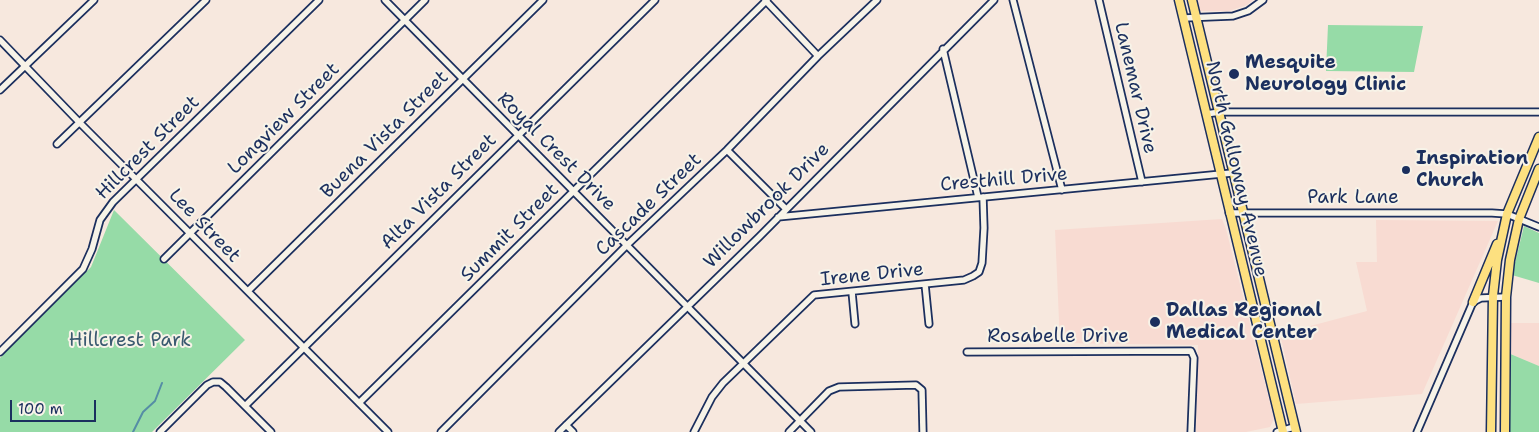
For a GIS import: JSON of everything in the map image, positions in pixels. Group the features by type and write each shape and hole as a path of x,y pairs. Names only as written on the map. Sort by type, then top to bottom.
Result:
{"main road":[{"name":"North Galloway Avenue","path":"1179,0 1271,383 1281,432"},
{"name":"North Galloway Avenue","path":"1192,0 1295,430"},
{"path":"1491,432 1493,296 1503,231 1507,214 1539,137"},
{"path":"1504,432 1506,297 1512,240 1539,169"},
{"path":"1473,302 1503,231"},
{"path":"1238,248 1250,246"},
{"path":"1271,383 1278,392 1286,396"}],"street":[{"path":"0,90 94,0"},
{"path":"57,144 206,0"},
{"name":"Hillcrest Street","path":"0,352 83,269 103,214 136,178 319,0"},
{"name":"Royal Crest Drive","path":"385,0 811,432"},
{"name":"Longview Street","path":"164,259 425,0"},
{"name":"Buena Vista Street","path":"248,291 543,0"},
{"name":"Alta Vista Street","path":"244,406 654,0"},
{"path":"766,0 818,56"},
{"name":"Summit Street","path":"359,403 766,0"},
{"name":"Cascade Street","path":"441,432 627,245 727,150 818,56 877,0"},
{"name":"Willowbrook Drive","path":"559,432 688,307 943,49 994,0"},
{"path":"1013,0 1062,190"},
{"name":"Lanemar Drive","path":"1100,0 1142,182"},
{"path":"1184,18 1241,14 1263,0"},
{"name":"Lee Street","path":"0,40 79,122 388,432"},
{"path":"943,49 981,197"},
{"path":"1206,114 1220,112 1539,112"},
{"path":"727,150 786,209"},
{"name":"Cresthill Drive","path":"778,217 1232,173"},
{"name":"Irene Drive","path":"694,432 712,397 814,295 964,280 979,272 984,228 981,197"},
{"name":"Park Lane","path":"1230,213 1507,214"},
{"path":"1507,214 1539,227"},
{"path":"926,284 929,324"},
{"path":"852,292 855,324"},
{"path":"1417,432 1473,302 1493,296 1506,297"},
{"name":"Rosabelle Drive","path":"967,352 1185,350 1194,354 1191,432"},
{"path":"160,432 207,385 220,382 271,432"},
{"path":"789,432 829,391 839,387 916,385 922,390 923,432"},
{"path":"566,425 573,432"},
{"path":"1281,432 1295,430"}],"shaded area":[{"path":"1198,0 1253,0 1247,5 1229,11 1200,11"},
{"name":"Dallas Regional Medical Center","path":"1222,219 1274,419 1270,427 1246,432 1196,432 1198,345 1060,343 1055,230"},
{"path":"1376,220 1498,221 1422,394 1296,404 1280,334 1367,311 1356,262 1377,262"},
{"path":"1508,323 1539,323 1539,366 1508,353"}],"green space":[{"path":"1328,25 1423,26 1414,72 1326,71"},
{"name":"Hillcrest Park","path":"114,210 245,340 152,432 0,432 0,358 91,267"},
{"path":"1524,226 1539,233 1539,283 1512,275"},
{"path":"1508,353 1539,366 1539,432 1508,432"}],"waterway":[{"path":"133,432 143,412 155,401 162,383"}],"place":[{"name":"Mesquite Neurology Clinic","path":"1234,74"},
{"name":"Inspiration Church","path":"1406,170"},
{"name":"Dallas Regional Medical Center","path":"1155,322"}]}
